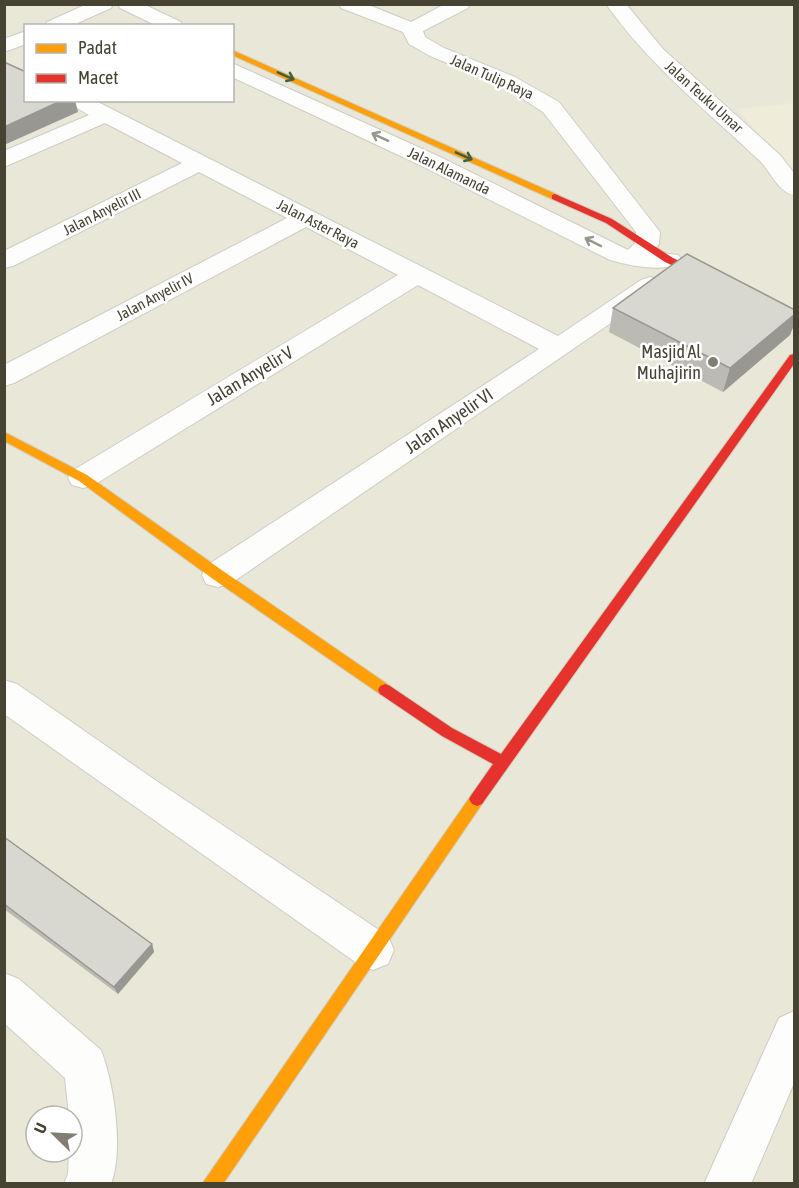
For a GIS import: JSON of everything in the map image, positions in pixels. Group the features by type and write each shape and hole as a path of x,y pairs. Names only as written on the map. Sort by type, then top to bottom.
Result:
{"street":[{"path":"127,4 170,24"},
{"name":"Jalan Tulip Raya","path":"348,4 412,29 416,40 437,52 508,81 551,107 645,229 648,236 640,252"},
{"path":"412,29 461,4"},
{"name":"Jalan Teuku Umar","path":"615,4 656,53 772,160 795,188"},
{"path":"58,24 100,5 136,24"},
{"path":"4,46 24,38"},
{"name":"Jalan Alamanda","path":"234,53 609,222 640,252 673,263"},
{"name":"Jalan Alamanda","path":"234,70 430,161 619,255 640,252"},
{"name":"Jalan Aster Raya","path":"81,102 559,348"},
{"path":"4,160 106,115"},
{"name":"Jalan Anyelir III","path":"4,261 199,163"},
{"name":"Jalan Anyelir IV","path":"4,377 305,218"},
{"path":"673,263 708,278 795,326"},
{"name":"Jalan Anyelir VI","path":"218,575 559,348 673,263"},
{"name":"Jalan Anyelir V","path":"83,478 417,275"},
{"path":"211,1184 503,762 795,357"},
{"path":"4,435 83,478 218,575 447,732 503,762"},
{"path":"4,694 142,792 373,950"},
{"path":"4,994 85,1066 90,1093 93,1137 91,1174 87,1184"},
{"path":"727,1184 795,1033"}],"shaded area":[{"path":"5,5 794,5 794,1183 5,1184"},
{"path":"794,103 794,178 738,109"}],"building":[{"path":"4,62 24,71 24,102 59,102 4,127"},
{"name":"Masjid Al Muhajirin","path":"687,254 795,310 795,314 730,368 613,308"},
{"path":"4,837 152,944 114,987 4,904"}],"traffic: slow":[{"path":"234,53 555,197"},
{"path":"4,436 83,478 218,575 385,690"},
{"path":"211,1184 477,799"}],"traffic: jam":[{"path":"555,197 609,221 669,260 708,278 794,326"},
{"path":"477,799 794,357"},
{"path":"385,690 447,732 503,762"}],"place":[{"name":"Masjid Al Muhajirin","path":"713,362"}]}
